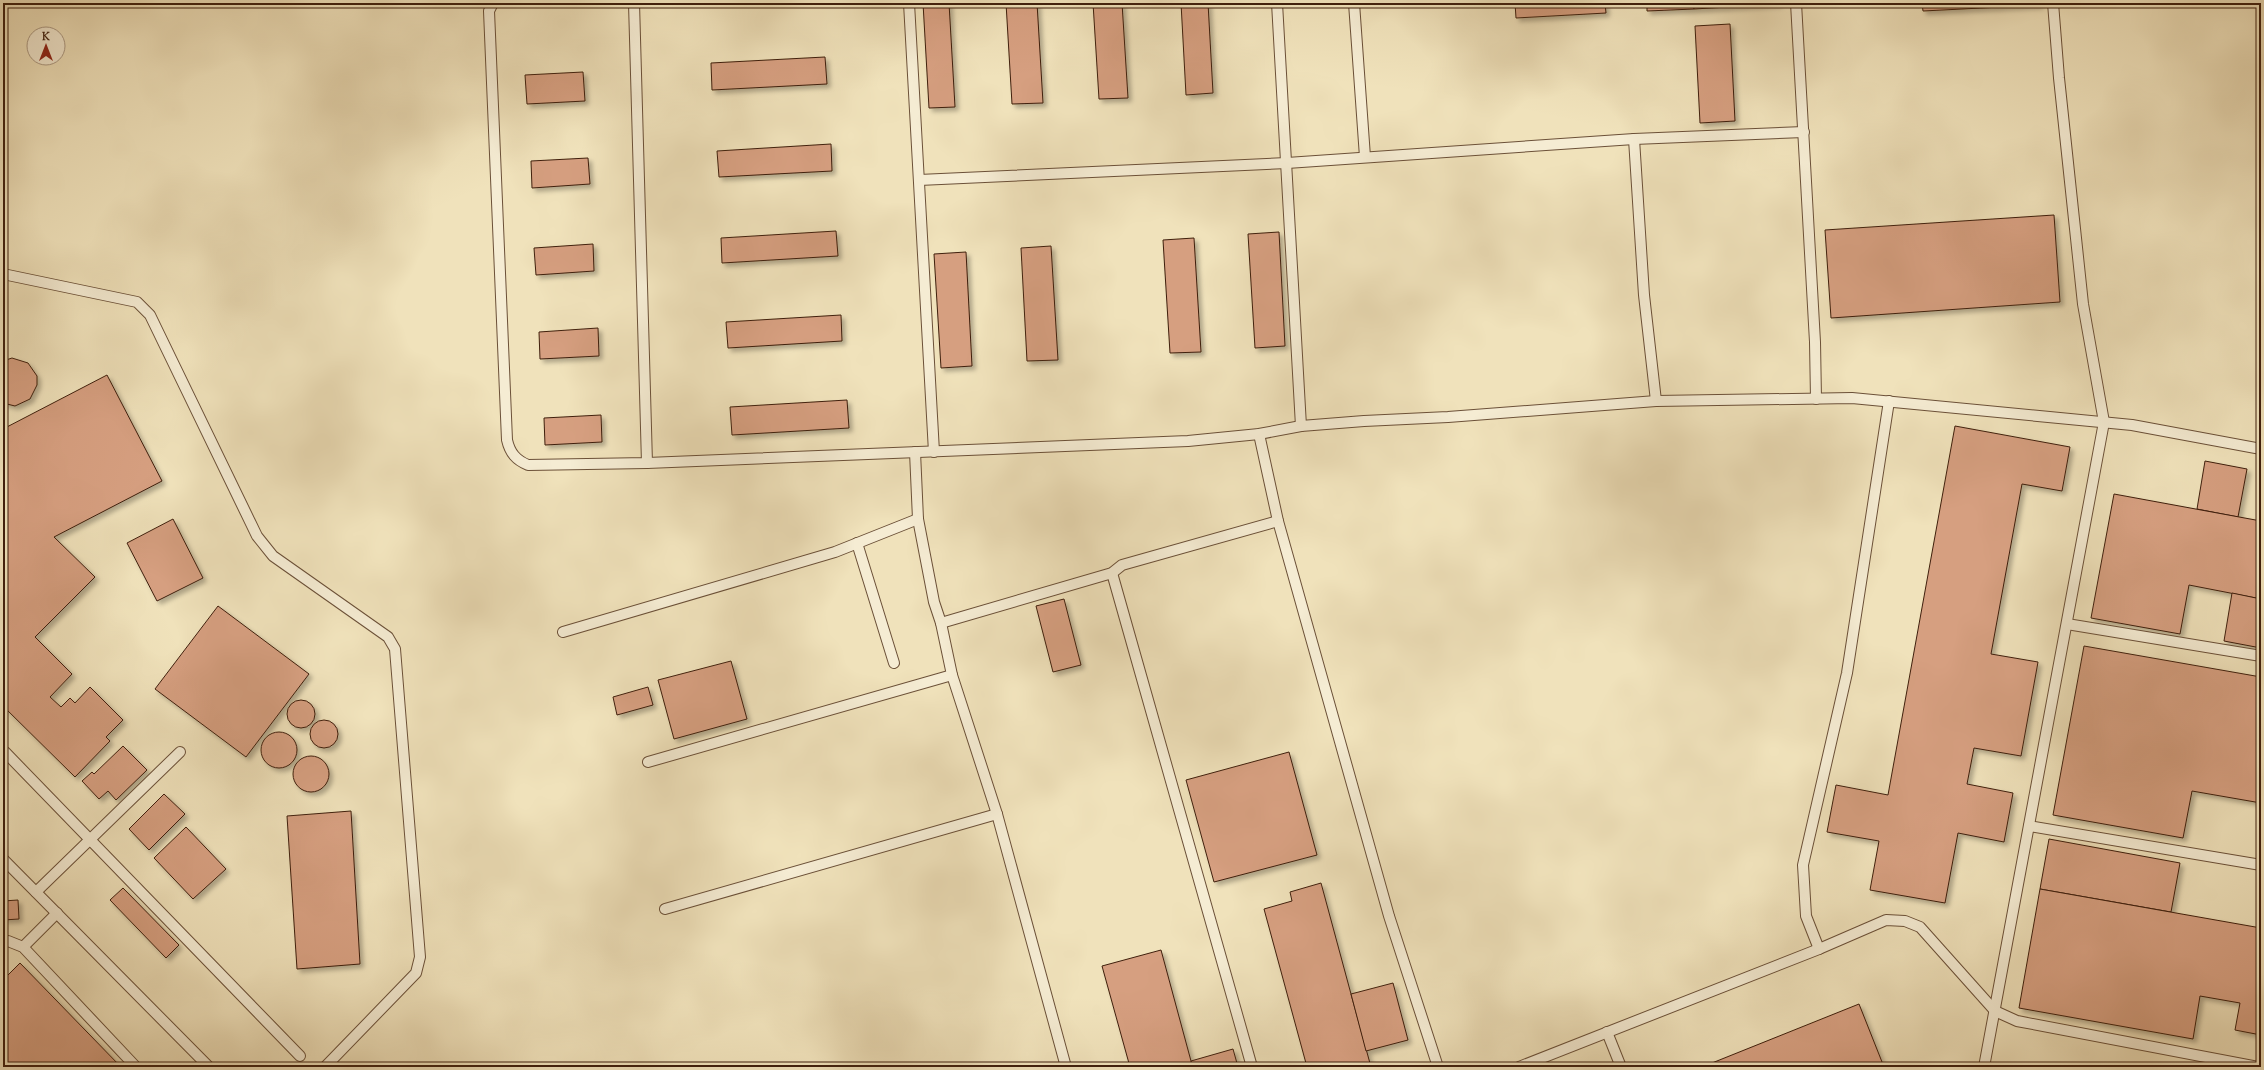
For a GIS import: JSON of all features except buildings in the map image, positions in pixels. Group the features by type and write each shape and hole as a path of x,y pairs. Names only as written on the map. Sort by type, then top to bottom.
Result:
{"lane":[{"path":"493,3 489,10 509,446 515,457 528,465 648,463 1188,441 1259,434 1300,426 1656,402 1852,398 2132,425 2261,449"},
{"path":"634,3 648,463"},
{"path":"909,3 934,452"},
{"path":"1277,3 1300,426"},
{"path":"1354,3 1365,157"},
{"path":"1796,3 1804,132 1816,399"},
{"path":"1984,1067 2104,422 2083,304 2058,78 2053,3"},
{"path":"919,180 1286,162 1634,139 1804,132"},
{"path":"1634,139 1644,296 1656,402"},
{"path":"3,274 137,302 150,316 257,536 273,556 388,637 395,649 420,957 416,973 325,1067"},
{"path":"1819,949 1806,916 1803,865 1847,673 1889,402"},
{"path":"1259,434 1278,521 1389,916 1438,1067"},
{"path":"915,452 918,519 934,602 941,623 952,675 997,814 1066,1067"},
{"path":"563,632 835,552 918,519"},
{"path":"941,623 1112,573 1122,565 1278,521"},
{"path":"857,543 894,663"},
{"path":"1112,573 1252,1067"},
{"path":"2067,624 2261,656"},
{"path":"648,762 952,675"},
{"path":"5,752 300,1056"},
{"path":"36,892 180,752"},
{"path":"664,909 997,814"},
{"path":"2029,826 2261,865"},
{"path":"3,859 209,1067"},
{"path":"23,947 57,913"},
{"path":"1519,1067 1819,949 1886,920 1905,921 1920,927 1995,1011 2017,1021 2258,1067"},
{"path":"3,941 8,941 23,947 136,1067"},
{"path":"1607,1032 1621,1067"}]}
